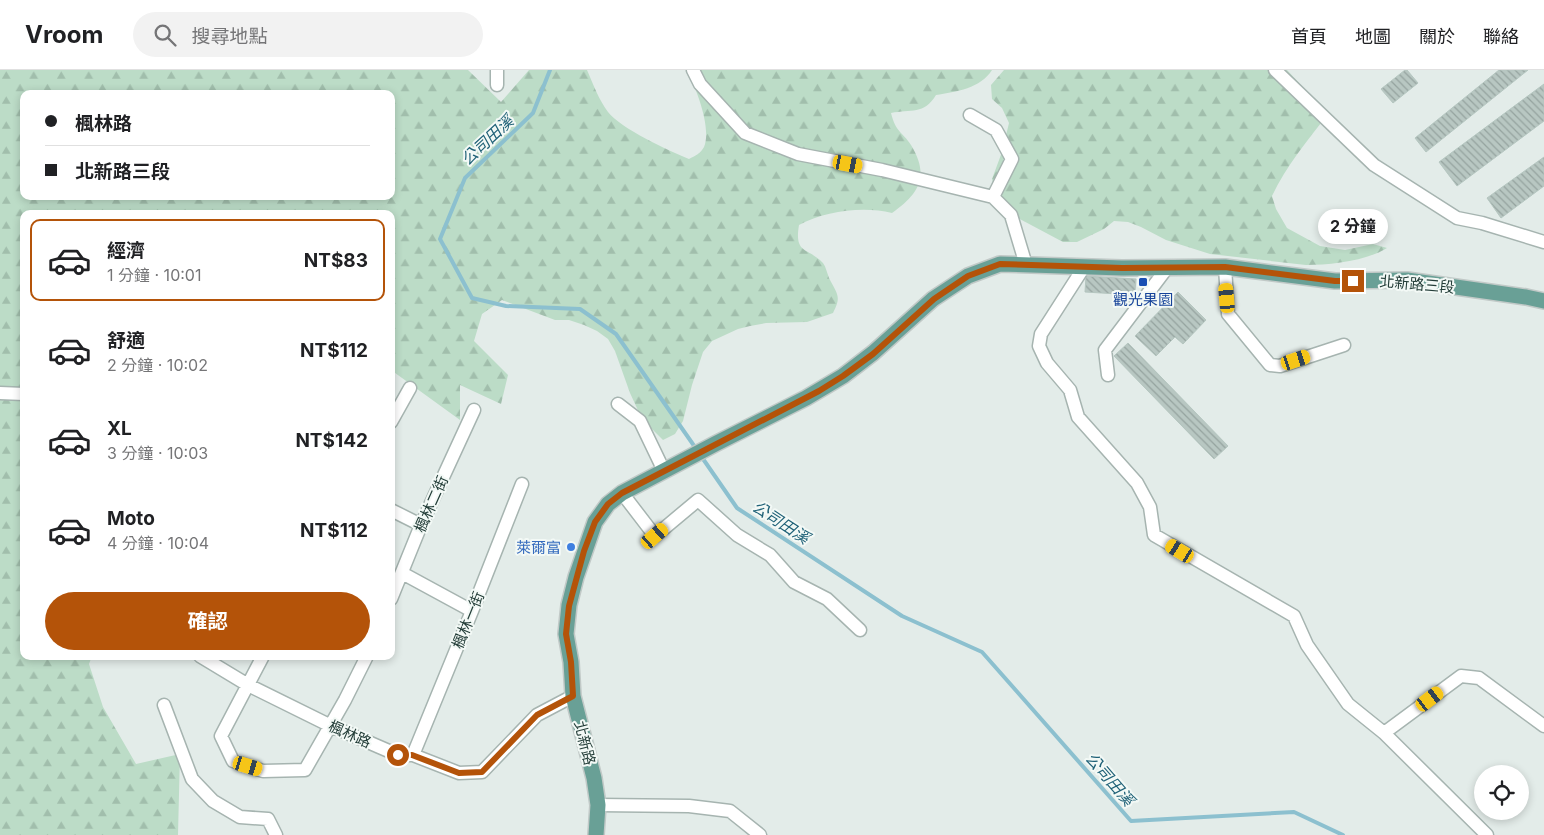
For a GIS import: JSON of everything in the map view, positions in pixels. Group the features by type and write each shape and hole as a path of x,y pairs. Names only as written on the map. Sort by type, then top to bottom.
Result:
{"main road":[{"name":"北新路三段","path":"681,462 806,398 843,376 873,354 934,299 968,276 1000,264 1084,267 1225,267 1335,281 1407,280 1544,301"},
{"name":"北新路","path":"596,835 598,805 594,778 573,696 571,662 566,634 569,606 584,551 595,522 608,504 622,493 681,462"}],"street":[{"path":"497,70 497,85"},
{"path":"693,70 700,84 745,133 798,154 882,170 992,197 1011,215 1026,265"},
{"path":"1275,70 1374,165 1458,218 1482,223 1544,242"},
{"path":"970,115 996,130 1012,159 992,197"},
{"path":"1084,267 1041,334 1039,346 1047,363 1070,390 1078,417 1137,483 1150,507 1154,535 1294,616 1307,645 1348,704 1384,734 1486,835"},
{"path":"1225,267 1228,314 1270,365 1280,366 1344,345"},
{"path":"1108,375 1105,350 1167,268"},
{"path":"395,415 410,388"},
{"path":"0,393 20,394"},
{"path":"618,404 640,421 664,471"},
{"name":"楓林二街","path":"395,590 421,525 474,410"},
{"name":"楓林一街","path":"412,755 472,612 522,484"},
{"path":"622,493 655,536 698,500 737,535 770,555 794,582 827,599 860,630"},
{"path":"395,512 421,525"},
{"path":"402,573 472,612"},
{"name":"楓林路","path":"207,660 248,685 331,726 398,755 412,755 459,773 482,772 537,715 573,696"},
{"path":"261,660 221,736 233,761 263,771 306,770 365,660"},
{"path":"1384,734 1460,676 1479,678 1544,726"},
{"path":"164,705 192,779 213,801 240,817 268,819 276,835"},
{"path":"598,805 689,806 730,811 760,835"}],"green space":[{"path":"0,70 468,70 501,102 529,70 587,70 596,92 608,112 614,118 646,138 689,159 700,153 704,147 706,129 702,108 687,70 992,70 975,85 960,91 936,95 927,106 916,110 891,113 897,128 911,145 920,166 919,184 909,199 892,213 869,210 844,211 820,216 799,225 800,246 823,263 836,292 838,299 833,313 807,322 766,323 750,326 738,329 712,341 703,352 683,421 675,434 663,440 642,419 630,393 615,351 608,339 584,325 569,320 555,320 502,300 482,314 474,341 508,375 501,404 460,385 460,420 395,373 395,210 20,210 20,660 90,660 89,664 103,707 136,764 180,754 178,835 0,835"},
{"path":"1004,70 1287,70 1328,114 1284,174 1272,196 1276,209 1287,228 1320,246 1345,250 1373,244 1387,248 1359,259 1306,265 1210,254 1166,240 1128,222 1114,221 1104,229 1077,242 1063,242 1014,216 996,194 992,179 1002,152 1009,123 1002,108 992,99 991,85"}],"building":[{"path":"1405,70 1418,83 1393,103 1381,89"},
{"path":"1499,70 1528,70 1426,152 1415,138"},
{"path":"1544,84 1544,121 1457,186 1439,162"},
{"path":"1544,157 1544,186 1501,218 1487,198"},
{"path":"1086,276 1136,279 1134,303 1118,302 1118,294 1085,292"},
{"path":"1178,292 1206,320 1183,344 1175,337 1156,356 1135,336"},
{"path":"1128,343 1228,446 1214,459 1114,356"}],"waterway":[{"name":"公司田溪","path":"550,70 533,113 465,178 440,239 472,298 506,306 580,309 616,334 697,450"},
{"name":"公司田溪","path":"701,456 737,508 902,616 982,652 1131,821 1294,812 1343,835"}],"place":[{"name":"觀光果園","path":"1143,282"},
{"name":"萊爾富","path":"571,547"}],"route":[{"path":"398,755 412,755 459,773 482,772 537,715 573,696 571,662 566,634 569,606 584,551 595,522 608,504 622,493 806,398 843,376 873,354 934,299 968,276 1000,264 1122,268 1225,267 1335,281 1353,281"}]}
